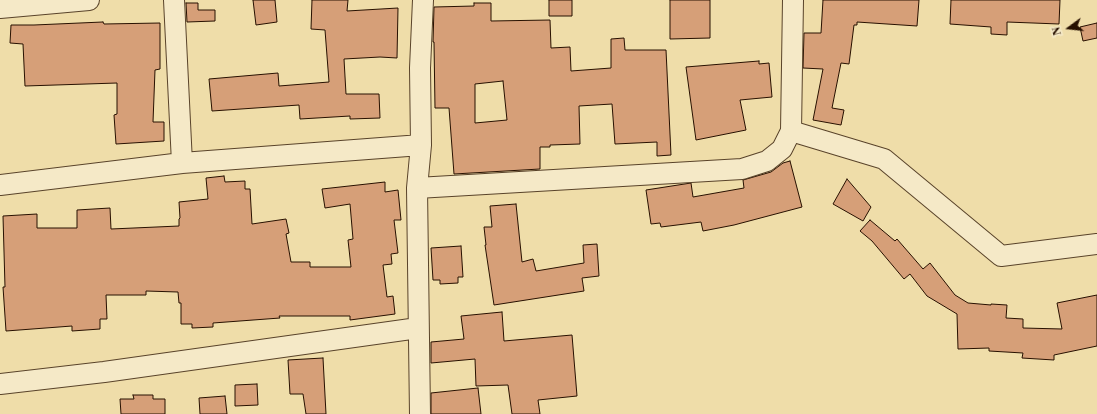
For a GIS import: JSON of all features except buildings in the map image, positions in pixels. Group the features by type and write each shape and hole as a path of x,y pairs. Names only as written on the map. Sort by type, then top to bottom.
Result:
{"street":[{"path":"11,5 89,0"},
{"path":"174,0 182,163"},
{"path":"420,414 417,188 421,145 420,68 422,0"},
{"path":"417,188 742,169 767,161 782,149 791,130 793,0"},
{"path":"791,130 884,159 1001,256 1097,244"},
{"path":"0,185 182,163 421,145"},
{"path":"0,384 104,372 418,328"}]}
